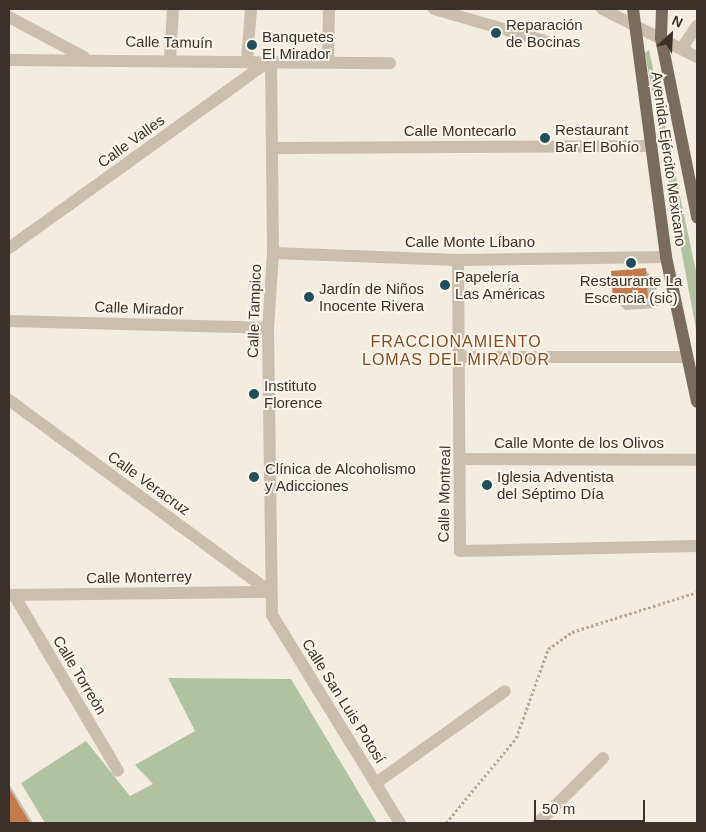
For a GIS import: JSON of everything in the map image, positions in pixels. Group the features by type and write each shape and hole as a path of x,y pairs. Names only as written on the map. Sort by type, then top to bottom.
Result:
{"main road":[{"name":"Avenida Ejército Mexicano","path":"634,9 634,24 649,146 666,257 697,402"},
{"name":"Avenida Ejército Mexicano","path":"662,9 661,38 697,217"}],"street":[{"path":"170,58 173,9"},
{"path":"247,60 251,9"},
{"path":"328,60 329,9"},
{"path":"434,9 545,41"},
{"path":"602,9 697,57"},
{"path":"9,17 86,58"},
{"path":"682,48 697,26"},
{"name":"Calle Tamuín","path":"9,60 170,58 328,60 390,63"},
{"name":"Calle Tampico","path":"270,592 268,328 273,253 271,60"},
{"name":"Calle Valles","path":"9,248 271,60"},
{"name":"Calle Montecarlo","path":"272,148 649,146"},
{"name":"Calle Monte Líbano","path":"273,253 458,260 666,257"},
{"name":"Calle Montreal","path":"458,260 458,357 462,459 460,551 697,546"},
{"name":"Calle Mirador","path":"9,321 268,328"},
{"path":"458,357 687,357"},
{"name":"Calle Veracruz","path":"9,400 270,592"},
{"name":"Calle Monte de los Olivos","path":"462,459 697,460"},
{"name":"Calle Monterrey","path":"11,595 270,592"},
{"name":"Calle San Luis Potosí","path":"270,592 272,616 400,823"},
{"name":"Calle Torreón","path":"11,595 118,771"},
{"path":"376,783 505,691"},
{"path":"538,823 603,758"}],"path":[{"path":"446,823 498,766 516,738 548,649 572,632 697,592"}],"green space":[{"path":"649,50 697,276 697,335 645,53"},
{"path":"168,678 291,679 377,823 45,823 21,783 86,741 130,796 153,784 135,765 195,731"}],"building":[{"path":"646,268 648,298 613,300 611,271"},
{"path":"9,788 30,823 9,823"}],"place":[{"name":"Reparación de Bocinas","path":"496,33"},
{"name":"Banquetes El Mirador","path":"252,45"},
{"name":"Restaurant Bar El Bohío","path":"545,138"},
{"name":"Restaurante La Escencia (sic)","path":"631,263"},
{"name":"Papelería Las Américas","path":"445,285"},
{"name":"Jardín de Niños Inocente Rivera","path":"309,297"},
{"name":"Instituto Florence","path":"254,394"},
{"name":"Clínica de Alcoholismo y Adicciones","path":"254,477"},
{"name":"Iglesia Adventista del Séptimo Día","path":"487,485"}],"district":[{"name":"FRACCIONAMIENTO LOMAS DEL MIRADOR","path":"456,351"}]}
